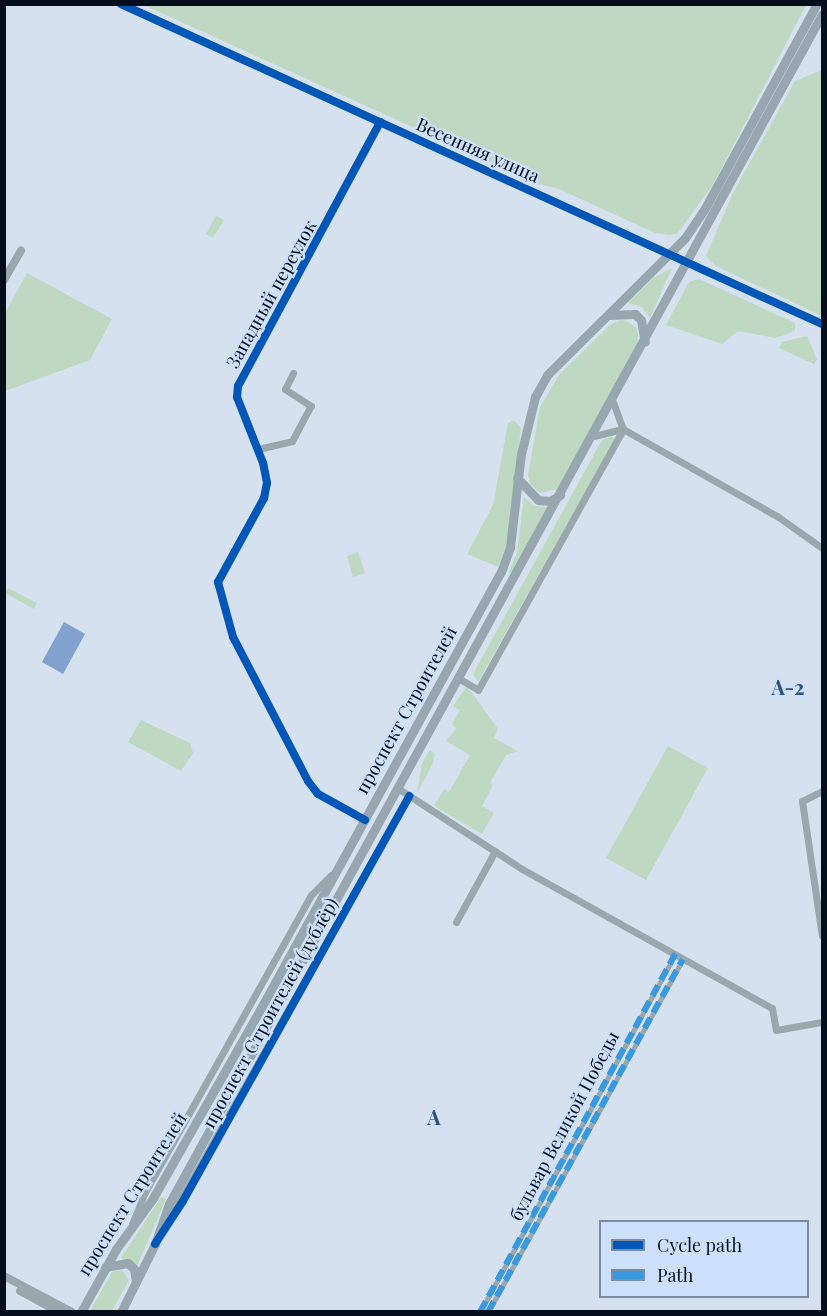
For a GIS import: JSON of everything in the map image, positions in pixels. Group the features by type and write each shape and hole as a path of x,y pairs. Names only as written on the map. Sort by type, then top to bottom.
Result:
{"main road":[{"name":"проспект Строителей","path":"81,1311 131,1226 153,1198 340,867 501,572 512,537 517,478 535,397 547,375 666,253 685,238 704,210 817,4"},
{"name":"проспект Строителей","path":"121,1311 155,1244 170,1204 613,402 822,14"},
{"path":"606,316 619,312 635,314 641,320 645,342"},
{"path":"517,478 538,500 550,501 562,493"},
{"path":"105,1268 128,1263 134,1269 136,1282"}],"street":[{"name":"Весенняя улица","path":"121,4 822,324"},
{"name":"Западный переулок","path":"365,820 318,794 308,781 227,622 218,582 264,498 267,483 258,449 237,397 238,386 380,122"},
{"path":"4,280 21,250"},
{"path":"258,449 292,441 311,406 285,389 293,373"},
{"path":"613,402 623,429 777,516 822,548"},
{"path":"594,436 623,429"},
{"path":"460,679 478,690 623,429"},
{"path":"399,789 495,851 630,930 772,1008 777,1030 822,1022"},
{"path":"822,791 802,801 822,936"},
{"name":"проспект Строителей (дублёр)","path":"155,1244 188,1191 409,796"},
{"path":"456,922 495,851"},
{"name":"бульвар Великой Победы","path":"480,1311 675,954"},
{"name":"бульвар Великой Победы","path":"488,1311 683,958"},
{"path":"4,1276 72,1311"},
{"path":"4,1283 59,1311"}],"green space":[{"path":"144,5 806,5 714,183 677,234 669,235 655,233 559,189 535,183"},
{"path":"822,70 822,316 716,266 706,256 733,193 795,81"},
{"path":"216,216 224,220 213,238 206,234"},
{"path":"672,268 650,318 642,307 628,303 653,278"},
{"path":"27,273 112,319 90,360 5,391 5,313"},
{"path":"699,279 795,323 795,331 776,338 738,331 722,344 666,325 689,282"},
{"path":"623,319 637,328 638,341 558,489 540,493 530,484 528,475 540,407 559,375 610,325"},
{"path":"807,336 817,359 814,364 779,348 782,342"},
{"path":"514,420 521,428 507,544 498,567 467,554 493,505 508,423"},
{"path":"612,436 615,439 478,682 473,674 602,440"},
{"path":"524,497 534,506 549,507 513,573 509,572 517,552"},
{"path":"358,552 365,573 353,577 347,556"},
{"path":"8,588 37,603 34,609 5,593"},
{"path":"467,686 498,729 494,738 518,751 506,755 490,783 493,785 482,806 494,813 482,834 434,806 444,789 449,792 470,755 446,741 457,728 452,725 460,710 453,706"},
{"path":"141,720 190,743 193,753 181,771 128,742"},
{"path":"668,746 708,768 646,880 606,858"},
{"path":"430,750 435,754 432,765 417,793 422,763"},
{"path":"161,1197 166,1199 137,1266 121,1258"},
{"path":"122,1270 129,1280 112,1311 90,1311 112,1272"}],"water":[{"path":"64,622 85,634 63,674 42,662"}],"marked path":[{"path":"480,1312 675,954"},
{"path":"488,1312 683,959"}],"cycle path":[{"path":"121,4 822,324"},
{"path":"365,820 318,794 308,781 233,637 218,582 264,498 267,483 263,463 237,397 238,386 380,122"},
{"path":"155,1244 183,1201 409,796"}],"district":[{"name":"А-2","path":"788,686"},
{"name":"А","path":"434,1116"}]}
